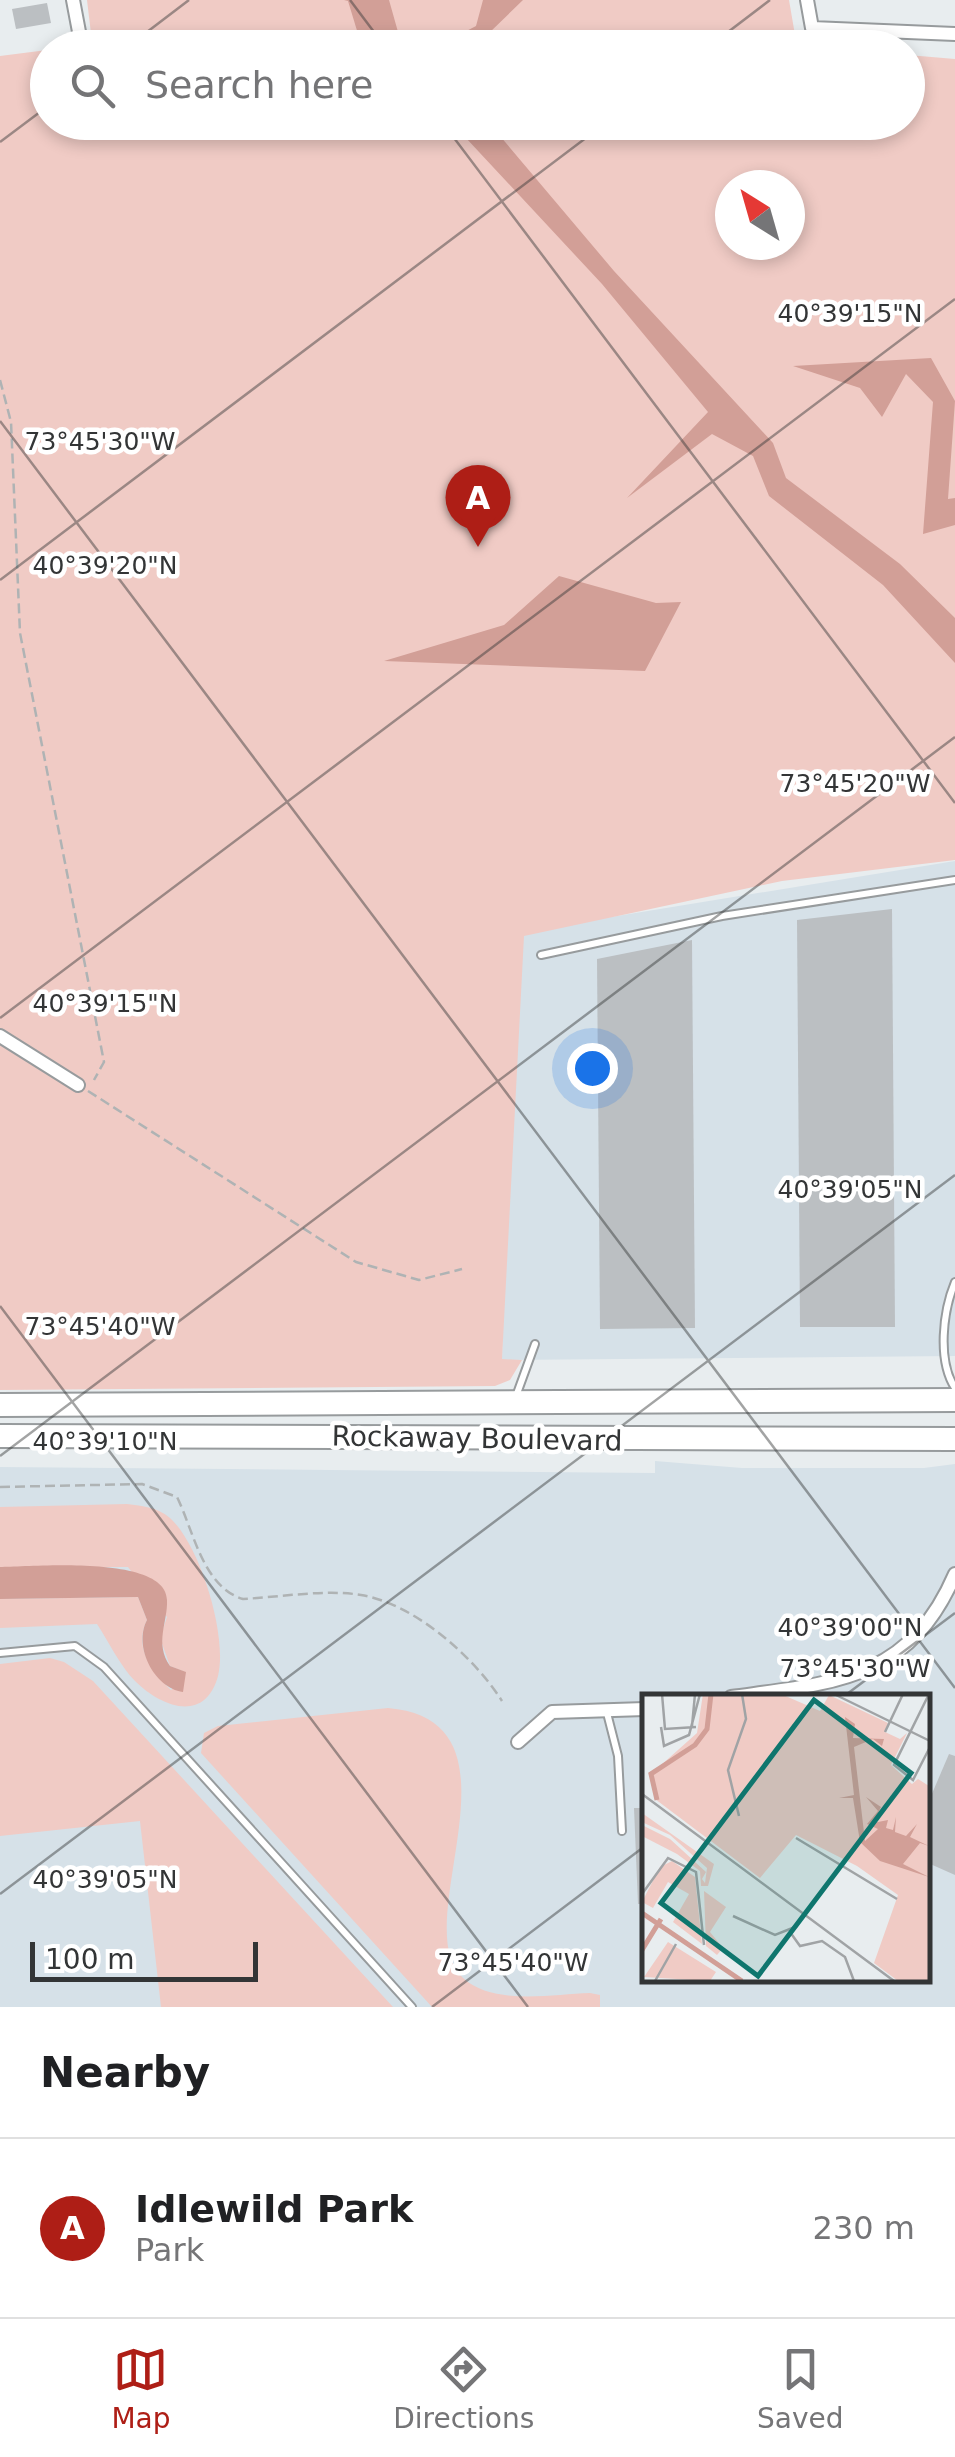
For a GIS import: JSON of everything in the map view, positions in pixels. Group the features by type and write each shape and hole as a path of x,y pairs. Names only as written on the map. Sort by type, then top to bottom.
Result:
{"highway":[{"name":"Rockaway Boulevard","path":"0,1405 955,1400"},
{"name":"Rockaway Boulevard","path":"0,1436 955,1439"}],"street":[{"path":"74,0 79,30"},
{"path":"807,0 812,28 860,30"},
{"path":"925,33 955,34"},
{"path":"0,1036 78,1086"},
{"path":"773,1694 848,1678 886,1662 925,1628 954,1578"},
{"path":"518,1742 552,1712 642,1709"}],"lane":[{"path":"541,955 763,908 955,880"},
{"path":"955,1282 946,1305 946,1374 955,1388"},
{"path":"514,1402 535,1344"},
{"path":"0,1652 75,1646 104,1667 412,2007"},
{"path":"607,1713 618,1756 622,1831"}],"path":[{"path":"0,380 11,422 20,633 30,663 104,1062 96,1080 78,1086"},
{"path":"78,1086 356,1262 402,1279 419,1280 462,1269"},
{"path":"0,1487 142,1484 177,1497 211,1577 228,1594 244,1599 371,1597 450,1640 486,1676 502,1702"}],"shaded area":[{"path":"87,0 789,0 794,30 91,30"},
{"path":"344,0 389,0 397,30 357,30 348,1"},
{"path":"483,0 523,0 492,30 468,30 476,26"},
{"path":"30,52 30,140 925,140 925,56 955,59 955,860 782,881 524,936 502,1359 522,1360 510,1380 495,1386 0,1390 0,56"},
{"path":"468,140 503,140 614,271 773,443 786,478 900,564 955,618 955,663 883,585 769,496 753,456 712,434 627,498 708,412 602,284"},
{"path":"931,358 955,401 948,499 955,498 955,525 923,534 933,402 906,374 882,417 860,388 793,366"},
{"path":"559,576 656,603 681,602 645,671 384,661 504,625"},
{"path":"955,861 955,1356 502,1360 513,933"},
{"path":"655,1461 742,1468 924,1468 955,1464 955,2007 0,2007 0,1467 655,1473"},
{"path":"127,1504 155,1509 170,1518 192,1548 209,1592 219,1638 218,1676 212,1691 193,1706 169,1704 145,1690 124,1668 97,1624 0,1628 0,1599 138,1597 147,1620 142,1640 147,1658 171,1690 183,1682 185,1672 170,1666 160,1638 167,1617 128,1567 0,1567 0,1507"},
{"path":"66,1565 122,1569 145,1575 161,1585 167,1600 163,1649 170,1666 186,1672 183,1692 163,1683 149,1664 143,1642 147,1620 138,1597 0,1599 0,1567"},
{"path":"50,1658 64,1662 93,1681 393,2007 161,2007 140,1821 0,1836 0,1664"},
{"path":"388,1708 431,1721 454,1748 461,1785 447,1915 449,1952 463,1978 476,1987 507,1995 600,1995 600,2007 432,2007 201,1753 204,1733 218,1726"}],"building":[{"path":"47,3 51,23 16,29 12,9"},
{"path":"892,909 895,1327 800,1327 797,920"},
{"path":"692,940 695,1328 600,1329 597,959"},
{"path":"949,1754 955,1756 955,1875 930,1864 930,1798"},
{"path":"634,1808 642,1808 642,1904 638,1904"}],"place":[{"name":"Idlewild Park","path":"478,547"}]}
